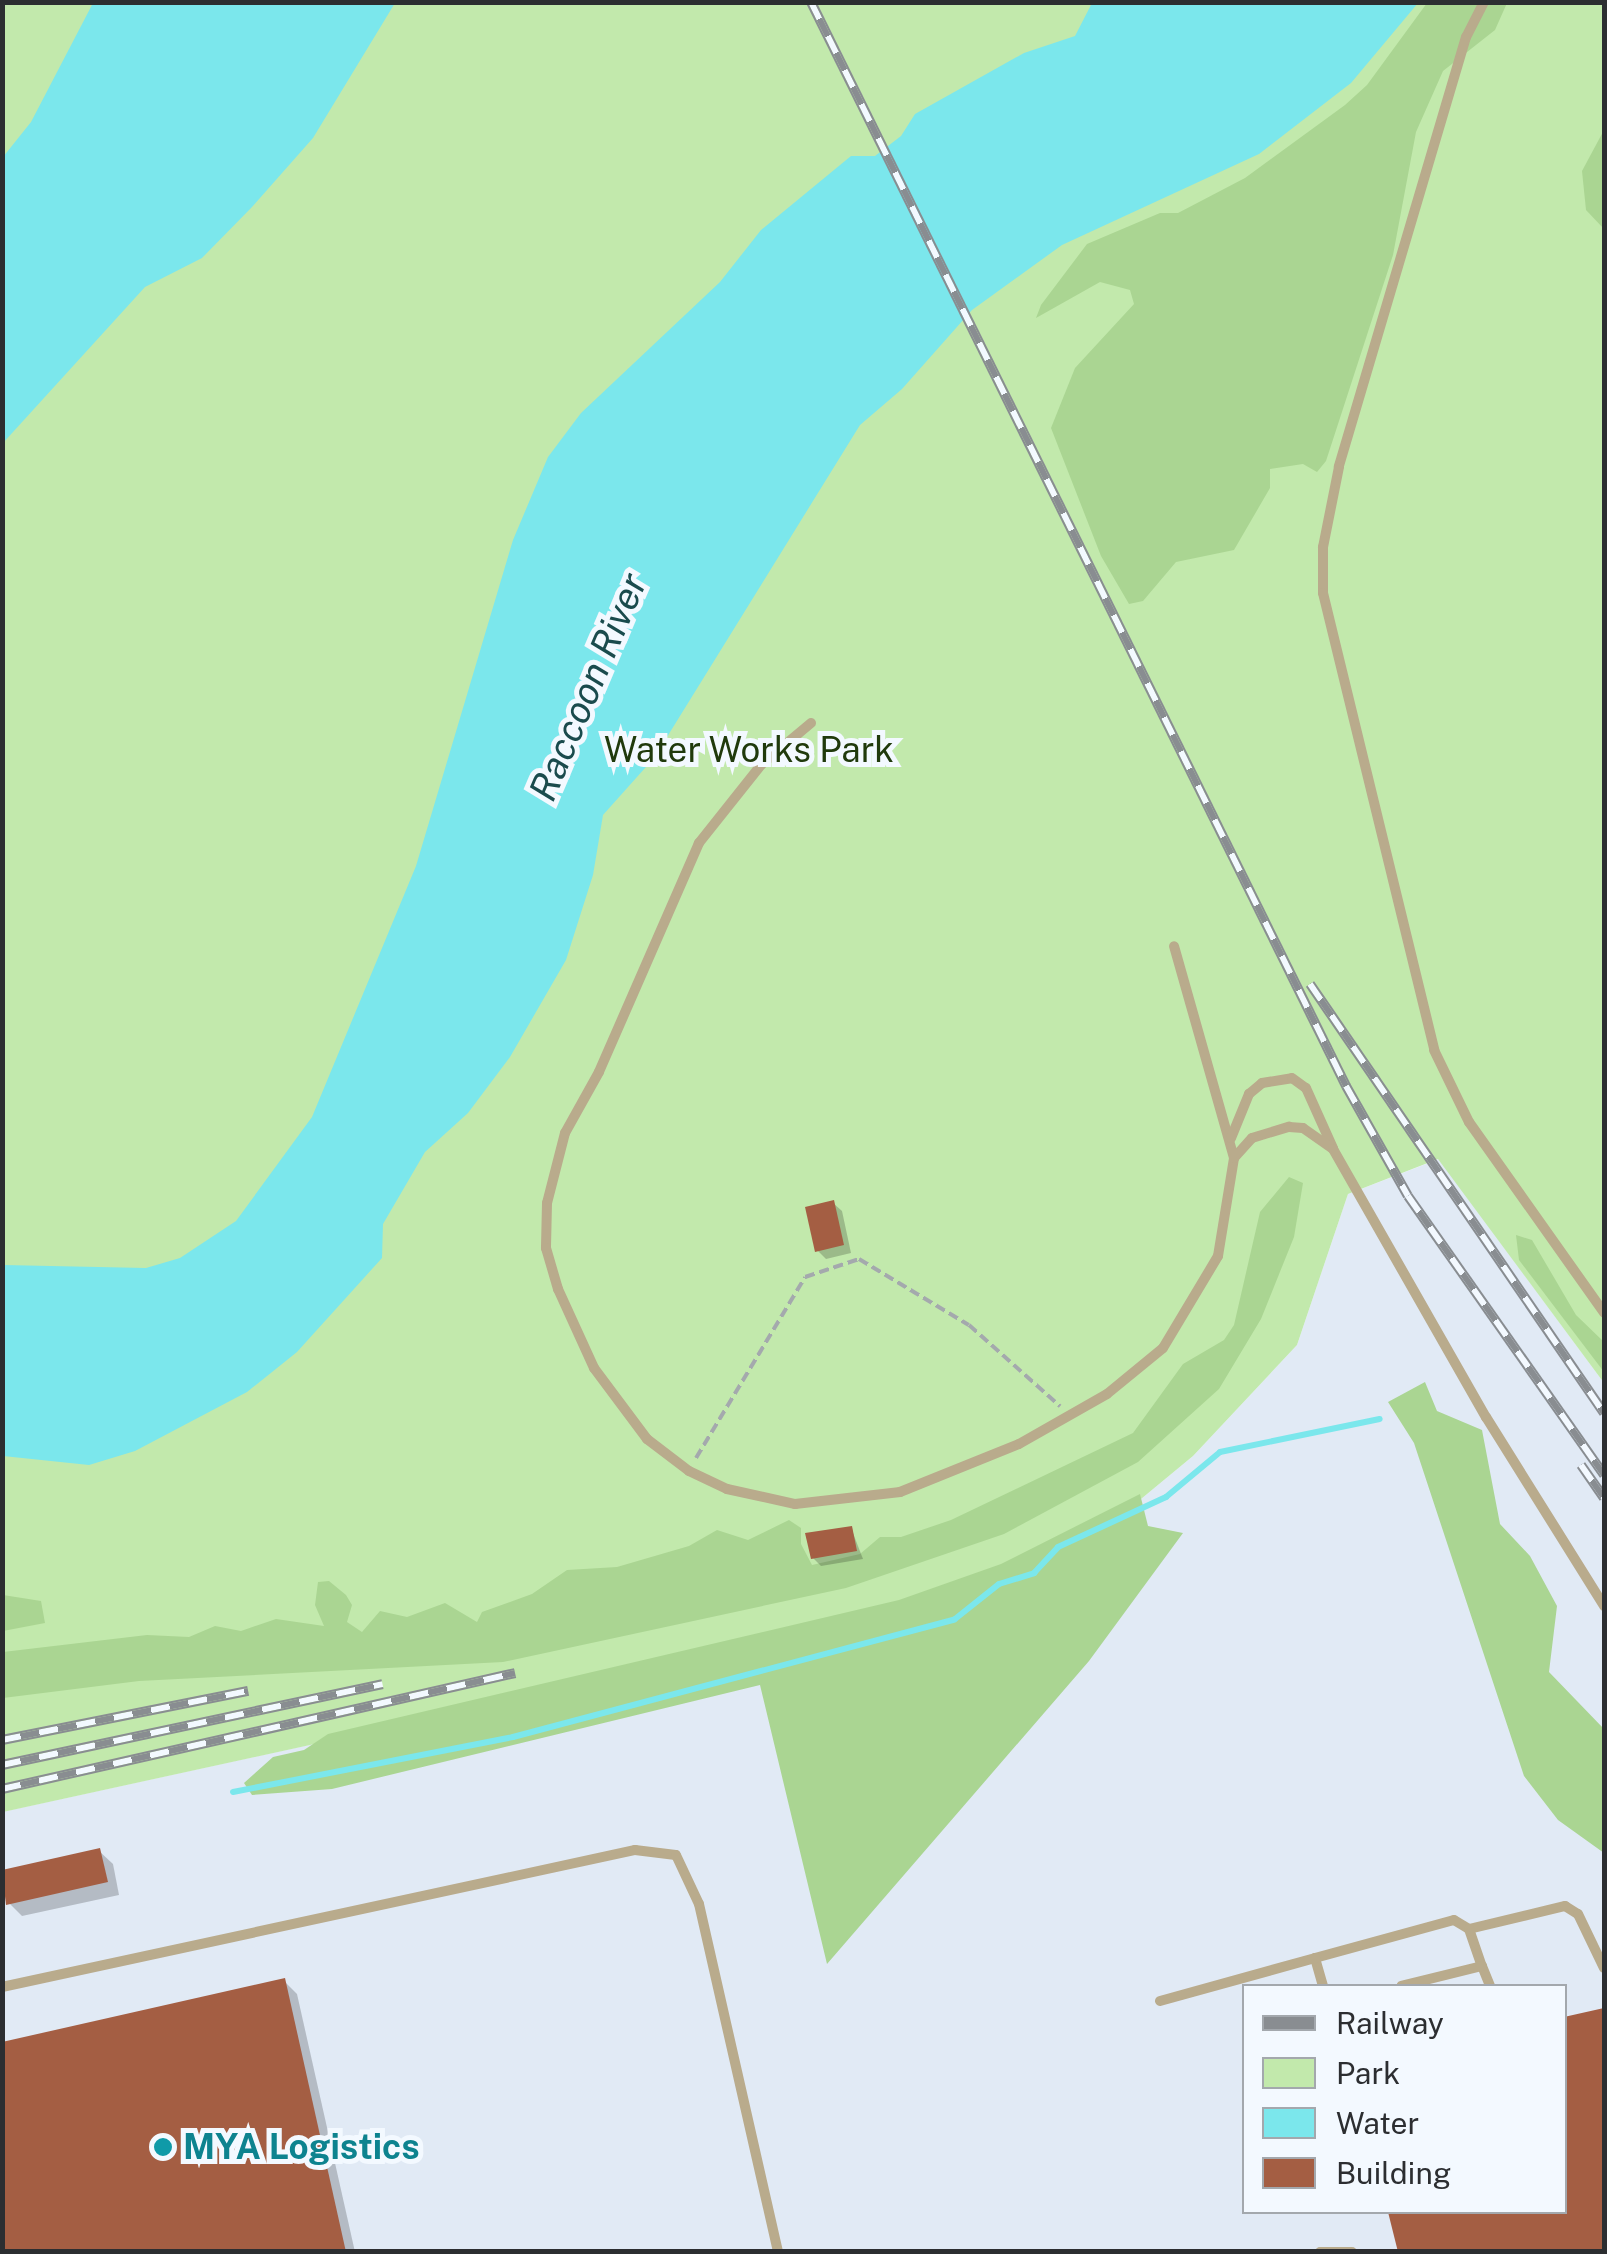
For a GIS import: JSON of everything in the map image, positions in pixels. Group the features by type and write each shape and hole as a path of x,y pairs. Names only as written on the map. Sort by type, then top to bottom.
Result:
{"lane":[{"path":"1484,2 1466,37 1339,468 1324,547 1323,593 1434,1050 1469,1122 1604,1313"},
{"path":"811,723 761,766 699,842 599,1072 565,1133 547,1203 546,1248 587,1355 647,1439 688,1471 760,1498 830,1504 866,1500 1019,1444 1136,1373 1185,1320 1218,1256 1234,1158 1174,946"},
{"path":"1230,1144 1248,1094 1262,1083 1292,1078 1306,1088 1333,1149 1486,1417 1604,1606"},
{"path":"1234,1158 1252,1138 1289,1128 1303,1128 1333,1149"},
{"path":"2,1987 634,1850 676,1855 699,1904 778,2252"},
{"path":"1470,1929 1565,1906 1578,1914 1604,1968"},
{"path":"1160,2000 1454,1920 1470,1929 1489,1984"},
{"path":"1314,1958 1322,1984"},
{"path":"1409,1984 1482,1966"},
{"path":"1320,2252 1352,2252"}],"path":[{"path":"688,1471 805,1276 859,1259 1000,1347 1069,1416"}],"shaded area":[{"path":"1439,1159 1604,1383 1604,2251 3,2251 2,1812 868,1623 1089,1542 1193,1456 1297,1345 1348,1194"}],"green space":[{"name":"Water Works Park","path":"2,3 1604,3 1604,1383 1438,1159 1348,1194 1297,1345 1193,1456 1089,1542 868,1623 3,1812"},
{"path":"1427,3 1507,3 1495,30 1443,71 1416,132 1393,255 1326,461 1317,472 1303,464 1270,469 1270,488 1234,550 1176,562 1143,601 1129,604 1101,556 1051,428 1075,368 1134,304 1130,290 1100,282 1036,318 1041,305 1087,244 1160,213 1178,213 1245,178 1345,105 1367,85"},
{"path":"1604,130 1604,229 1586,210 1582,171"},
{"path":"1289,1177 1303,1183 1294,1237 1261,1319 1219,1389 1138,1462 1004,1534 846,1588 503,1662 139,1681 3,1698 3,1652 147,1635 189,1637 215,1626 241,1631 276,1619 324,1626 315,1605 318,1582 329,1581 346,1595 352,1605 347,1622 362,1632 380,1611 407,1617 445,1603 477,1622 482,1612 532,1594 567,1570 617,1567 689,1546 717,1530 748,1540 789,1520 801,1528 801,1544 812,1565 860,1554 880,1537 901,1537 951,1520 1133,1433 1183,1364 1224,1340 1234,1325 1260,1212"},
{"path":"1516,1235 1532,1240 1576,1315 1604,1342 1604,1372 1519,1260"},
{"path":"1425,1382 1437,1411 1482,1430 1500,1524 1530,1556 1557,1606 1549,1672 1604,1729 1604,1853 1558,1820 1524,1776 1414,1443 1388,1402"},
{"path":"1140,1494 1148,1526 1183,1533 1089,1661 827,1964 760,1685 332,1789 252,1795 244,1783 273,1757 304,1750 328,1734 899,1600 1001,1564"},
{"path":"3,1595 41,1601 45,1623 3,1631"}],"water":[{"path":"93,3 395,3 313,138 252,207 202,258 145,287 3,443 3,157 31,122"},
{"name":"Raccoon River","path":"1092,3 1418,3 1351,83 1259,154 1062,245 972,310 902,389 860,425 654,758 603,815 593,875 566,960 510,1057 468,1113 425,1152 383,1224 382,1258 297,1352 247,1392 135,1451 89,1465 3,1456 3,1265 146,1268 180,1258 236,1221 312,1117 416,866 513,540 548,457 581,413 720,282 761,230 851,156 875,156 901,136 915,114 1024,53 1075,36"}],"building":[{"path":"834,1200 844,1245 815,1252 805,1207"},
{"path":"852,1526 857,1551 811,1559 805,1533"},
{"path":"100,1848 108,1882 6,1905 2,1870"},
{"name":"MYA Logistics","path":"285,1978 346,2252 2,2252 2,2042"},
{"path":"1604,2008 1604,2252 1398,2252 1388,2214 1567,2214 1567,2016"}],"waterway":[{"path":"233,1792 513,1737 955,1619 999,1584 1034,1573 1058,1547 1166,1497 1220,1452 1380,1419"}],"railway":[{"path":"811,2 1346,1086 1408,1196 1604,1475"},
{"path":"1310,984 1604,1413"},
{"path":"1581,1465 1604,1498"},
{"path":"2,1789 515,1673"},
{"path":"2,1765 382,1684"},
{"path":"2,1740 248,1691"}],"place":[{"name":"MYA Logistics","path":"163,2147"}]}
